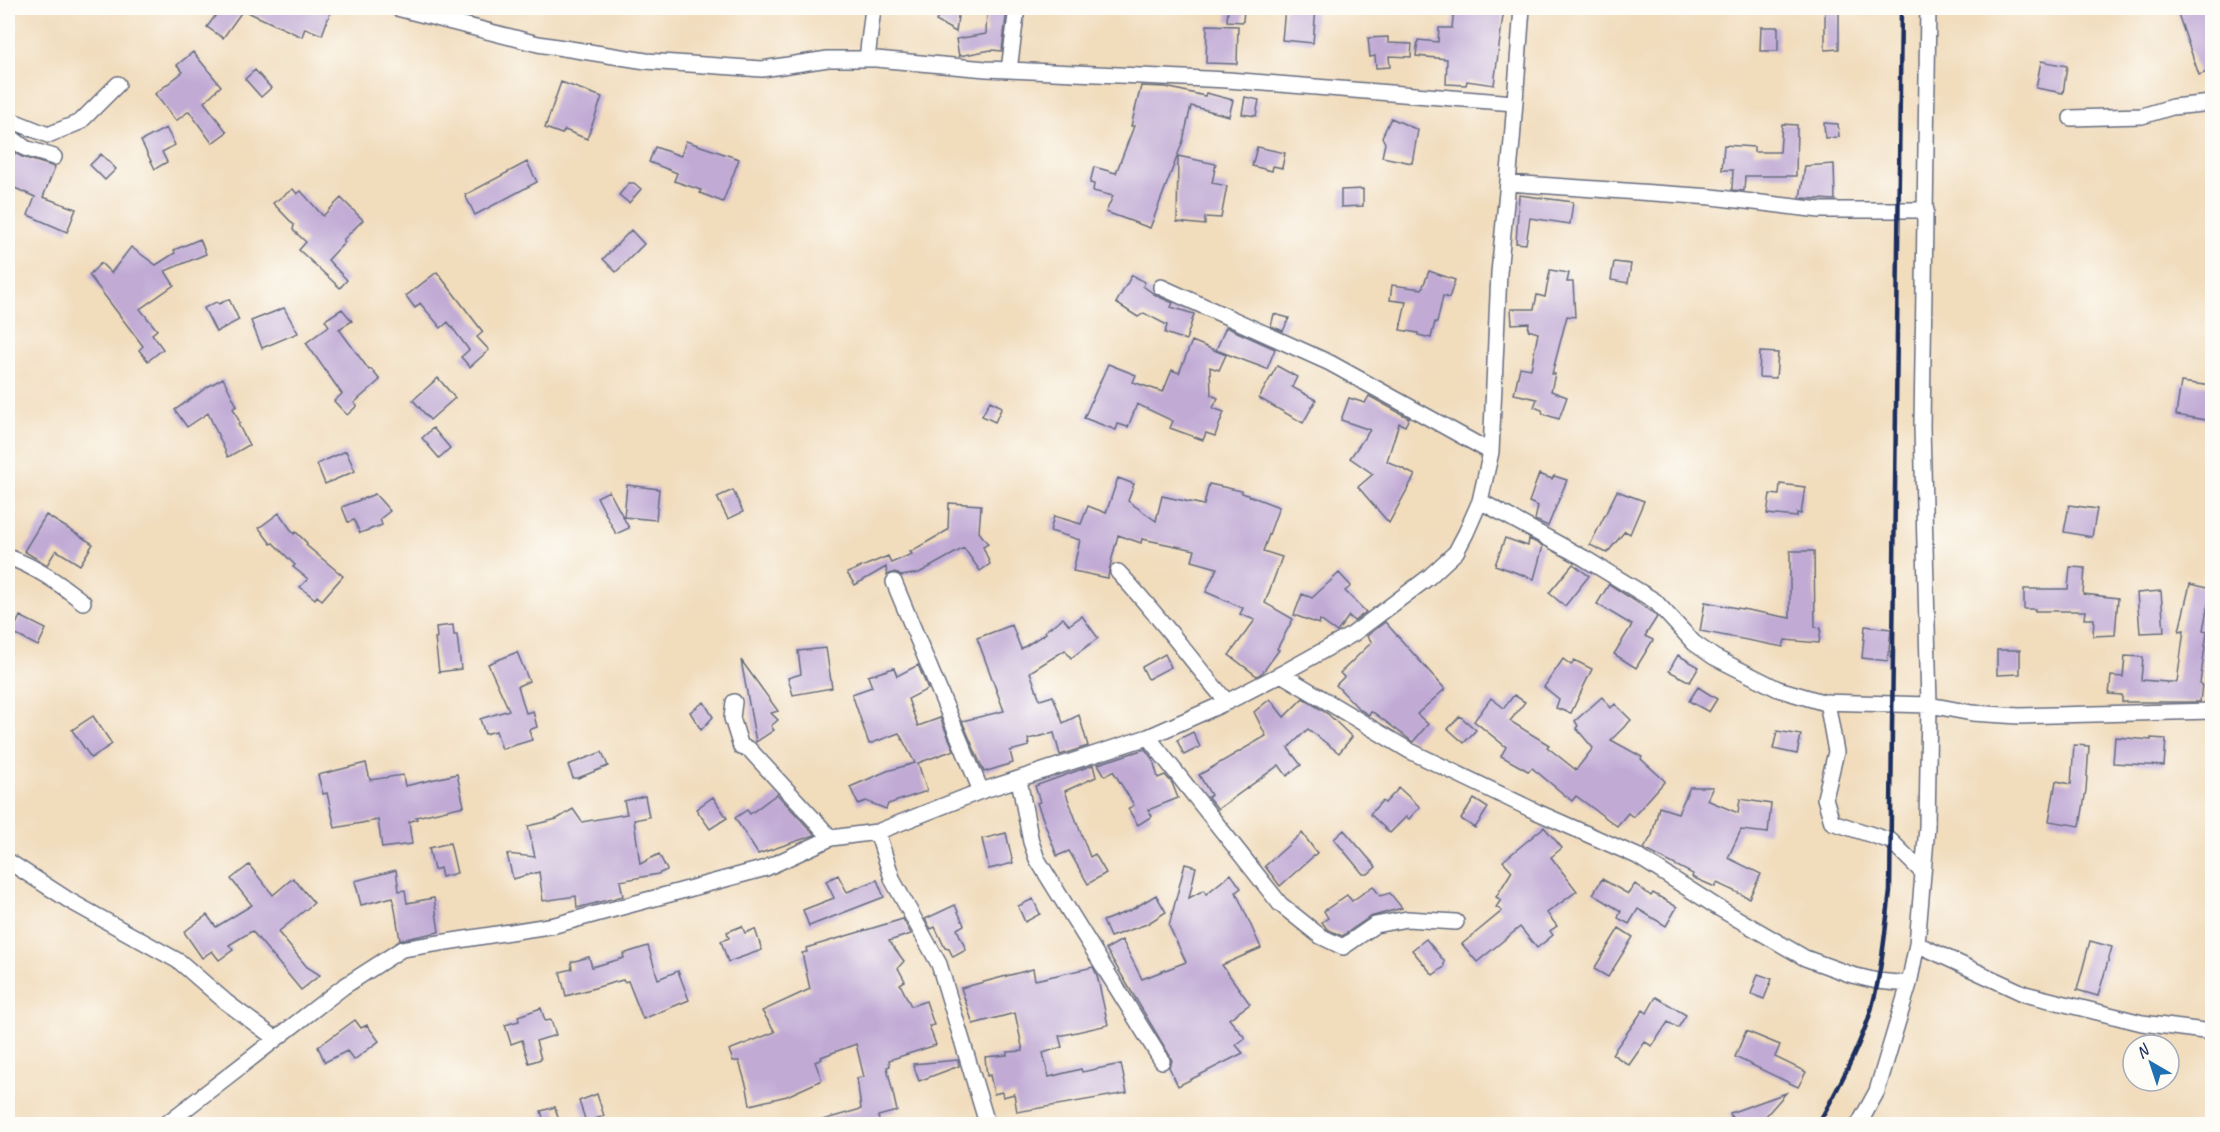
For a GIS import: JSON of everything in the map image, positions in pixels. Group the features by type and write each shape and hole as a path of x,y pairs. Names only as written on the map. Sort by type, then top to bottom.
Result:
{"street":[{"path":"397,8 538,44 646,61 762,69 828,59 867,59 1009,70 1228,80 1514,103"},
{"path":"867,59 873,8"},
{"path":"1009,70 1017,8"},
{"path":"166,1125 343,987 402,949 555,924 766,868 831,838 877,832 981,791 1148,737 1281,675 1353,634 1429,577 1456,552 1480,501 1491,452 1499,273 1522,8"},
{"path":"1859,1125 1877,1091 1909,984 1917,944 1927,827 1929,705 1922,427 1928,8"},
{"path":"8,119 48,135 80,122 118,84"},
{"path":"2071,118 2142,116 2172,107 2212,103"},
{"path":"8,135 25,148 54,157"},
{"path":"1508,183 1712,197 1820,210 1926,210"},
{"path":"1161,286 1330,363 1491,452"},
{"path":"1480,501 1584,558 1655,602 1694,643 1714,657 1778,688 1827,702 1929,705 1972,713 2019,716 2212,711"},
{"path":"8,557 42,572 83,602"},
{"path":"1118,572 1143,598 1197,668 1227,702"},
{"path":"894,582 981,791"},
{"path":"1281,675 1410,751 1537,812 1637,856 1717,907 1805,958 1852,975 1877,981 1909,984"},
{"path":"734,702 732,718 741,747 749,748 831,838"},
{"path":"1827,702 1836,752 1825,798 1832,822 1891,841 1923,873"},
{"path":"1148,737 1280,904 1320,936 1343,947 1375,926 1407,918 1456,922"},
{"path":"1019,780 1031,842 1037,859 1162,1061"},
{"path":"877,832 893,881 939,964 986,1120"},
{"path":"8,861 70,901 180,962 226,1002 276,1039"},
{"path":"1917,944 2025,994 2142,1023 2212,1032"}],"building":[{"path":"221,8 332,8 322,35 305,28 302,37 243,10 223,38 207,27"},
{"path":"943,8 959,8 956,32 936,21"},
{"path":"987,8 1007,9 1002,51 991,50 959,56 956,39 986,34"},
{"path":"1228,8 1244,8 1243,22 1227,21"},
{"path":"1285,8 1316,8 1313,43 1282,40"},
{"path":"1480,8 1504,8 1494,85 1467,81 1466,85 1446,84 1447,59 1416,56 1418,40 1438,42 1439,28 1452,28 1454,9 1480,12"},
{"path":"1825,8 1839,8 1839,49 1825,50"},
{"path":"2176,8 2212,8 2212,70 2199,75"},
{"path":"1207,25 1238,26 1237,64 1206,63"},
{"path":"1761,27 1778,27 1778,51 1760,51"},
{"path":"1388,37 1388,43 1412,44 1411,57 1389,56 1390,67 1376,68 1375,56 1370,57 1368,38"},
{"path":"193,52 221,86 204,102 227,132 212,143 189,111 176,121 155,94 183,72 177,65"},
{"path":"2041,61 2067,66 2063,93 2036,88"},
{"path":"255,70 271,88 261,97 245,79"},
{"path":"561,82 602,97 587,139 565,130 562,134 545,128"},
{"path":"1141,86 1166,87 1205,96 1206,93 1233,100 1229,116 1191,106 1183,141 1150,228 1106,212 1113,196 1093,191 1094,184 1090,183 1094,167 1116,173 1134,126 1131,126"},
{"path":"1245,97 1259,100 1256,116 1242,114"},
{"path":"1391,118 1418,130 1412,163 1382,157 1385,143 1382,137"},
{"path":"1824,123 1838,124 1839,137 1825,138"},
{"path":"1782,124 1797,125 1796,176 1745,176 1744,191 1732,190 1733,170 1722,170 1724,145 1754,147 1754,152 1780,152"},
{"path":"166,128 175,145 162,152 167,162 155,169 141,141"},
{"path":"686,141 739,159 723,202 700,193 701,190 674,181 677,173 649,162 655,147 681,156"},
{"path":"1257,147 1285,153 1282,168 1273,166 1272,171 1252,166"},
{"path":"8,149 22,157 55,167 43,197 76,209 67,232 28,215 35,197 8,185"},
{"path":"101,154 116,169 105,180 90,165"},
{"path":"1178,156 1216,164 1212,183 1227,186 1221,218 1205,217 1205,225 1177,222"},
{"path":"527,162 537,182 475,215 465,195"},
{"path":"1834,164 1835,200 1800,198 1805,166"},
{"path":"629,183 634,183 641,189 629,203 619,195"},
{"path":"293,189 297,194 301,191 323,216 341,198 363,220 343,240 345,242 328,260 347,280 340,288 299,250 306,242 293,230 294,225 273,203"},
{"path":"1363,189 1363,206 1341,207 1341,190"},
{"path":"1519,195 1573,202 1570,224 1530,218 1526,244 1516,243"},
{"path":"631,230 644,244 616,272 603,259"},
{"path":"200,239 206,254 165,271 174,285 140,309 157,330 152,334 163,349 148,361 139,350 143,346 89,275 101,263 111,273 131,247 156,265 175,253 174,250"},
{"path":"1614,262 1631,264 1628,283 1611,280"},
{"path":"1550,270 1569,273 1567,282 1573,282 1575,317 1567,316 1552,374 1555,374 1551,391 1567,397 1559,419 1543,414 1542,410 1534,407 1537,399 1514,394 1520,367 1531,369 1538,333 1528,330 1529,323 1512,324 1511,309 1534,309 1537,295 1545,297"},
{"path":"1429,271 1455,280 1449,298 1443,296 1431,338 1400,330 1406,302 1390,300 1392,285 1422,289"},
{"path":"437,272 483,332 477,337 489,350 470,367 461,357 469,350 448,322 441,328 420,303 415,308 406,296"},
{"path":"1132,275 1145,282 1143,286 1157,296 1173,303 1171,307 1194,314 1186,340 1165,333 1167,325 1144,313 1138,317 1116,303"},
{"path":"229,299 239,320 216,332 204,308"},
{"path":"284,308 298,333 262,348 251,321"},
{"path":"342,309 352,321 339,329 369,370 371,369 380,380 354,403 357,406 347,415 334,401 342,394 306,343 329,326 325,320"},
{"path":"1274,314 1289,318 1283,331 1271,326"},
{"path":"1226,327 1275,349 1267,369 1216,350"},
{"path":"1192,341 1226,355 1219,370 1210,367 1211,395 1218,398 1213,408 1224,412 1215,436 1206,433 1203,440 1170,428 1173,421 1137,404 1128,427 1118,424 1116,430 1084,418 1108,364 1136,375 1133,382 1163,392 1172,370 1179,373"},
{"path":"1760,352 1778,353 1776,378 1759,377"},
{"path":"1277,366 1297,377 1292,387 1316,400 1303,423 1259,398"},
{"path":"223,378 237,406 233,408 249,445 228,457 208,413 187,427 175,410"},
{"path":"438,378 455,398 430,420 413,400"},
{"path":"2181,382 2212,386 2212,421 2176,415"},
{"path":"1369,396 1409,418 1405,426 1399,423 1387,461 1415,475 1389,523 1358,487 1373,474 1350,458 1370,430 1341,420 1349,398 1365,403"},
{"path":"990,401 1002,407 995,422 982,416"},
{"path":"433,428 450,448 439,458 422,438"},
{"path":"346,451 355,471 325,484 317,464"},
{"path":"1539,474 1552,479 1554,476 1567,480 1548,526 1535,520 1538,506 1529,502"},
{"path":"1118,478 1134,484 1128,501 1156,521 1162,496 1204,505 1209,484 1242,491 1242,493 1279,507 1263,551 1282,557 1265,603 1293,619 1277,649 1279,650 1263,672 1257,676 1229,655 1255,620 1240,614 1243,608 1206,592 1217,568 1192,561 1195,550 1142,539 1141,543 1118,535 1108,578 1073,571 1080,540 1050,531 1054,516 1081,524 1088,506 1106,513"},
{"path":"1780,484 1805,487 1801,514 1797,513 1797,517 1767,514 1770,494 1779,495"},
{"path":"627,485 659,489 656,520 624,517"},
{"path":"733,490 743,512 728,519 717,497"},
{"path":"609,491 629,528 616,534 597,497"},
{"path":"1617,491 1644,501 1630,534 1625,531 1607,553 1590,545"},
{"path":"375,494 390,511 380,519 382,525 360,533 354,520 348,522 342,507"},
{"path":"949,503 981,505 979,532 988,544 983,547 990,564 980,571 964,548 919,573 901,576 895,572 887,575 886,567 855,585 847,573 888,556 891,563 912,554 910,552 948,530"},
{"path":"2069,505 2097,509 2092,537 2064,532"},
{"path":"279,513 294,534 296,532 307,543 306,545 343,576 322,600 317,596 315,599 300,587 308,579 293,567 295,565 273,543 271,544 259,528"},
{"path":"46,515 93,544 80,565 56,550 47,565 24,551"},
{"path":"1505,538 1528,546 1529,539 1543,546 1534,579 1495,565"},
{"path":"1790,551 1814,551 1815,627 1821,628 1819,643 1785,640 1783,647 1700,631 1705,602 1790,618"},
{"path":"1573,564 1589,576 1565,606 1549,593"},
{"path":"2070,567 2085,568 2083,594 2118,598 2115,635 2093,636 2094,619 2084,619 2085,611 2024,609 2024,589 2068,589"},
{"path":"1339,573 1351,586 1345,591 1366,612 1354,621 1349,616 1337,632 1320,620 1319,624 1294,615 1302,594 1312,598"},
{"path":"1609,584 1657,617 1645,636 1653,640 1636,668 1614,654 1632,625 1597,604"},
{"path":"2190,584 2211,589 2203,630 2207,631 2200,702 2122,702 2122,695 2109,694 2111,676 2123,677 2125,656 2143,657 2141,680 2167,682 2167,684 2177,682 2184,630 2179,631"},
{"path":"2161,591 2164,632 2140,633 2137,593"},
{"path":"20,616 46,629 38,646 12,633"},
{"path":"1082,616 1098,638 1071,658 1065,650 1030,672 1040,700 1053,696 1063,723 1079,715 1088,746 1060,755 1054,733 1028,739 1029,746 1010,751 1013,763 984,772 962,721 1004,711 977,638 1012,625 1021,649 1046,633 1045,631 1063,618 1069,625"},
{"path":"1385,622 1445,689 1417,714 1428,724 1413,742 1374,713 1371,712 1369,715 1359,709 1336,685 1344,677 1340,673 1372,642 1367,636"},
{"path":"453,625 454,635 457,635 461,669 439,672 436,627"},
{"path":"1865,626 1891,629 1888,661 1862,658"},
{"path":"826,648 832,688 793,695 788,678 801,674 798,651"},
{"path":"1997,650 2020,650 2020,674 1997,675"},
{"path":"517,652 529,681 518,686 526,713 533,711 537,727 529,730 532,740 502,749 496,731 485,734 480,719 509,710 488,664"},
{"path":"1165,654 1171,667 1148,679 1142,667"},
{"path":"1678,655 1699,667 1690,682 1669,671"},
{"path":"1563,659 1571,665 1574,660 1592,669 1571,713 1556,708 1559,699 1544,687"},
{"path":"741,660 778,711 771,713 778,720 771,726 774,730 756,742"},
{"path":"918,665 928,689 908,699 918,726 940,718 954,750 918,763 927,791 888,804 886,809 866,801 858,804 850,787 887,771 915,763 899,733 869,744 852,694 872,687 868,676 894,668 897,676"},
{"path":"1698,687 1717,699 1709,712 1689,701"},
{"path":"1514,695 1525,702 1510,721 1549,745 1547,747 1576,770 1593,748 1576,728 1578,726 1575,721 1602,697 1611,708 1615,704 1631,720 1611,740 1642,757 1641,759 1665,781 1633,817 1628,813 1617,826 1576,796 1572,801 1532,768 1528,771 1501,756 1506,747 1474,721 1491,698 1504,708"},
{"path":"1303,698 1328,714 1352,737 1339,753 1308,729 1288,748 1301,765 1287,776 1279,765 1218,809 1208,797 1211,795 1199,775 1266,736 1254,712 1270,699 1284,717"},
{"path":"704,702 713,717 701,730 690,712"},
{"path":"93,716 112,744 91,758 72,730"},
{"path":"1460,716 1476,730 1464,743 1448,729"},
{"path":"1777,731 1801,735 1797,754 1773,749"},
{"path":"1193,732 1200,747 1184,755 1177,740"},
{"path":"2115,737 2166,739 2164,766 2113,763"},
{"path":"2074,745 2089,746 2086,790 2080,826 2049,821 2056,781 2071,784"},
{"path":"1145,749 1153,760 1158,778 1165,775 1172,783 1178,798 1148,810 1152,816 1138,825 1128,809 1134,805 1113,771 1105,776 1098,764"},
{"path":"602,752 608,766 573,778 568,765"},
{"path":"366,763 370,780 403,775 405,786 457,774 464,806 416,817 417,819 409,822 412,844 382,848 378,820 335,828 327,793 323,794 318,775"},
{"path":"1093,765 1096,777 1065,791 1090,857 1095,854 1106,873 1088,884 1069,851 1057,856 1037,803 1040,802 1035,786"},
{"path":"1690,787 1713,787 1707,800 1738,813 1740,799 1771,804 1768,833 1741,830 1728,858 1761,874 1749,898 1717,883 1715,887 1692,877 1693,874 1644,849 1652,835 1659,807 1678,813"},
{"path":"1399,788 1420,807 1409,819 1406,817 1390,833 1370,814 1382,801 1385,803"},
{"path":"777,794 815,835 758,854 735,818 747,810 750,814"},
{"path":"645,796 649,817 634,820 640,864 659,854 667,870 658,874 620,881 623,896 577,908 576,896 543,901 539,872 513,879 507,854 535,857 528,826 557,819 573,809 582,822 627,814 624,801"},
{"path":"713,797 727,818 710,829 696,809"},
{"path":"1474,799 1488,808 1475,828 1461,819"},
{"path":"1544,827 1562,848 1551,857 1577,891 1547,913 1557,926 1550,931 1553,935 1537,948 1520,927 1477,962 1462,944 1502,911 1496,907 1501,900 1496,897 1512,871 1503,861"},
{"path":"1344,830 1376,867 1368,874 1363,874 1334,839"},
{"path":"1006,833 1013,863 989,869 982,839"},
{"path":"1302,833 1317,853 1280,886 1265,866"},
{"path":"450,843 457,873 442,877 440,868 434,870 429,848"},
{"path":"1185,864 1196,867 1189,898 1204,890 1206,894 1231,874 1241,888 1236,892 1261,948 1222,965 1250,1004 1229,1019 1245,1038 1236,1045 1243,1053 1178,1086 1169,1067 1172,1061 1170,1056 1106,949 1122,940 1142,979 1186,962 1169,926"},
{"path":"249,865 273,895 293,878 314,903 278,932 307,967 320,975 301,990 252,931 229,945 233,950 219,960 212,951 202,958 184,932 207,915 216,927 252,905 231,879"},
{"path":"396,870 399,891 405,890 407,903 434,898 439,932 400,940 393,897 361,905 355,881"},
{"path":"838,875 847,892 877,880 884,897 809,926 803,910 834,898 826,881"},
{"path":"1602,879 1628,894 1635,884 1651,896 1653,893 1677,907 1666,926 1638,909 1629,924 1618,918 1621,911 1593,894"},
{"path":"1373,886 1380,896 1390,893 1402,908 1370,917 1342,936 1327,929 1322,922 1328,918 1324,911 1347,895 1352,901"},
{"path":"1156,895 1166,912 1147,924 1110,937 1103,921 1131,910"},
{"path":"1033,899 1040,914 1025,922 1018,906"},
{"path":"955,905 964,925 957,929 966,950 953,957 949,949 945,948 935,927 931,929 925,919"},
{"path":"903,919 911,934 889,941 904,961 898,968 905,981 900,984 911,1006 926,1001 934,1025 929,1026 936,1045 889,1060 890,1066 887,1067 897,1111 878,1116 880,1125 820,1125 819,1121 861,1109 857,1078 864,1077 856,1044 821,1057 822,1059 815,1062 822,1080 787,1096 750,1105 739,1061 733,1061 729,1050 775,1032 762,1011 810,989 802,953 807,952 806,948"},
{"path":"742,926 745,933 755,929 762,950 728,962 721,941 729,938 727,932"},
{"path":"1619,928 1633,937 1608,977 1594,969"},
{"path":"1426,939 1444,961 1444,967 1433,975 1412,950"},
{"path":"2090,941 2112,947 2098,996 2077,990"},
{"path":"648,946 658,979 678,971 689,1000 643,1019 628,981 623,980 566,996 560,972 572,969 571,962 589,957 592,967 624,958 623,954"},
{"path":"1093,967 1097,975 1108,1025 1059,1036 1062,1047 1043,1053 1049,1077 1081,1069 1082,1072 1121,1064 1127,1093 1017,1112 1014,1094 1003,1097 1002,1092 994,1094 990,1075 987,1076 985,1057 1023,1051 1015,1013 973,1024 961,988 1033,969 1035,980"},
{"path":"1758,974 1772,979 1764,999 1751,994"},
{"path":"1656,997 1686,1015 1678,1028 1668,1022 1652,1046 1645,1042 1629,1065 1612,1054 1643,1010 1647,1013"},
{"path":"541,1008 545,1021 551,1020 556,1035 536,1041 541,1059 529,1063 522,1040 511,1044 505,1025 519,1021 518,1016"},
{"path":"355,1020 361,1028 367,1025 379,1041 354,1060 347,1051 325,1062 318,1047"},
{"path":"1746,1031 1780,1045 1775,1057 1806,1072 1798,1087 1735,1057"},
{"path":"958,1060 959,1066 919,1081 913,1064"},
{"path":"1786,1093 1758,1125 1734,1125 1730,1113"},
{"path":"597,1094 604,1116 586,1122 579,1101"},
{"path":"555,1107 560,1125 545,1125 541,1111"}],"railway":[{"path":"1818,1124 1845,1073 1868,1020 1879,973 1890,891 1901,8"}]}
